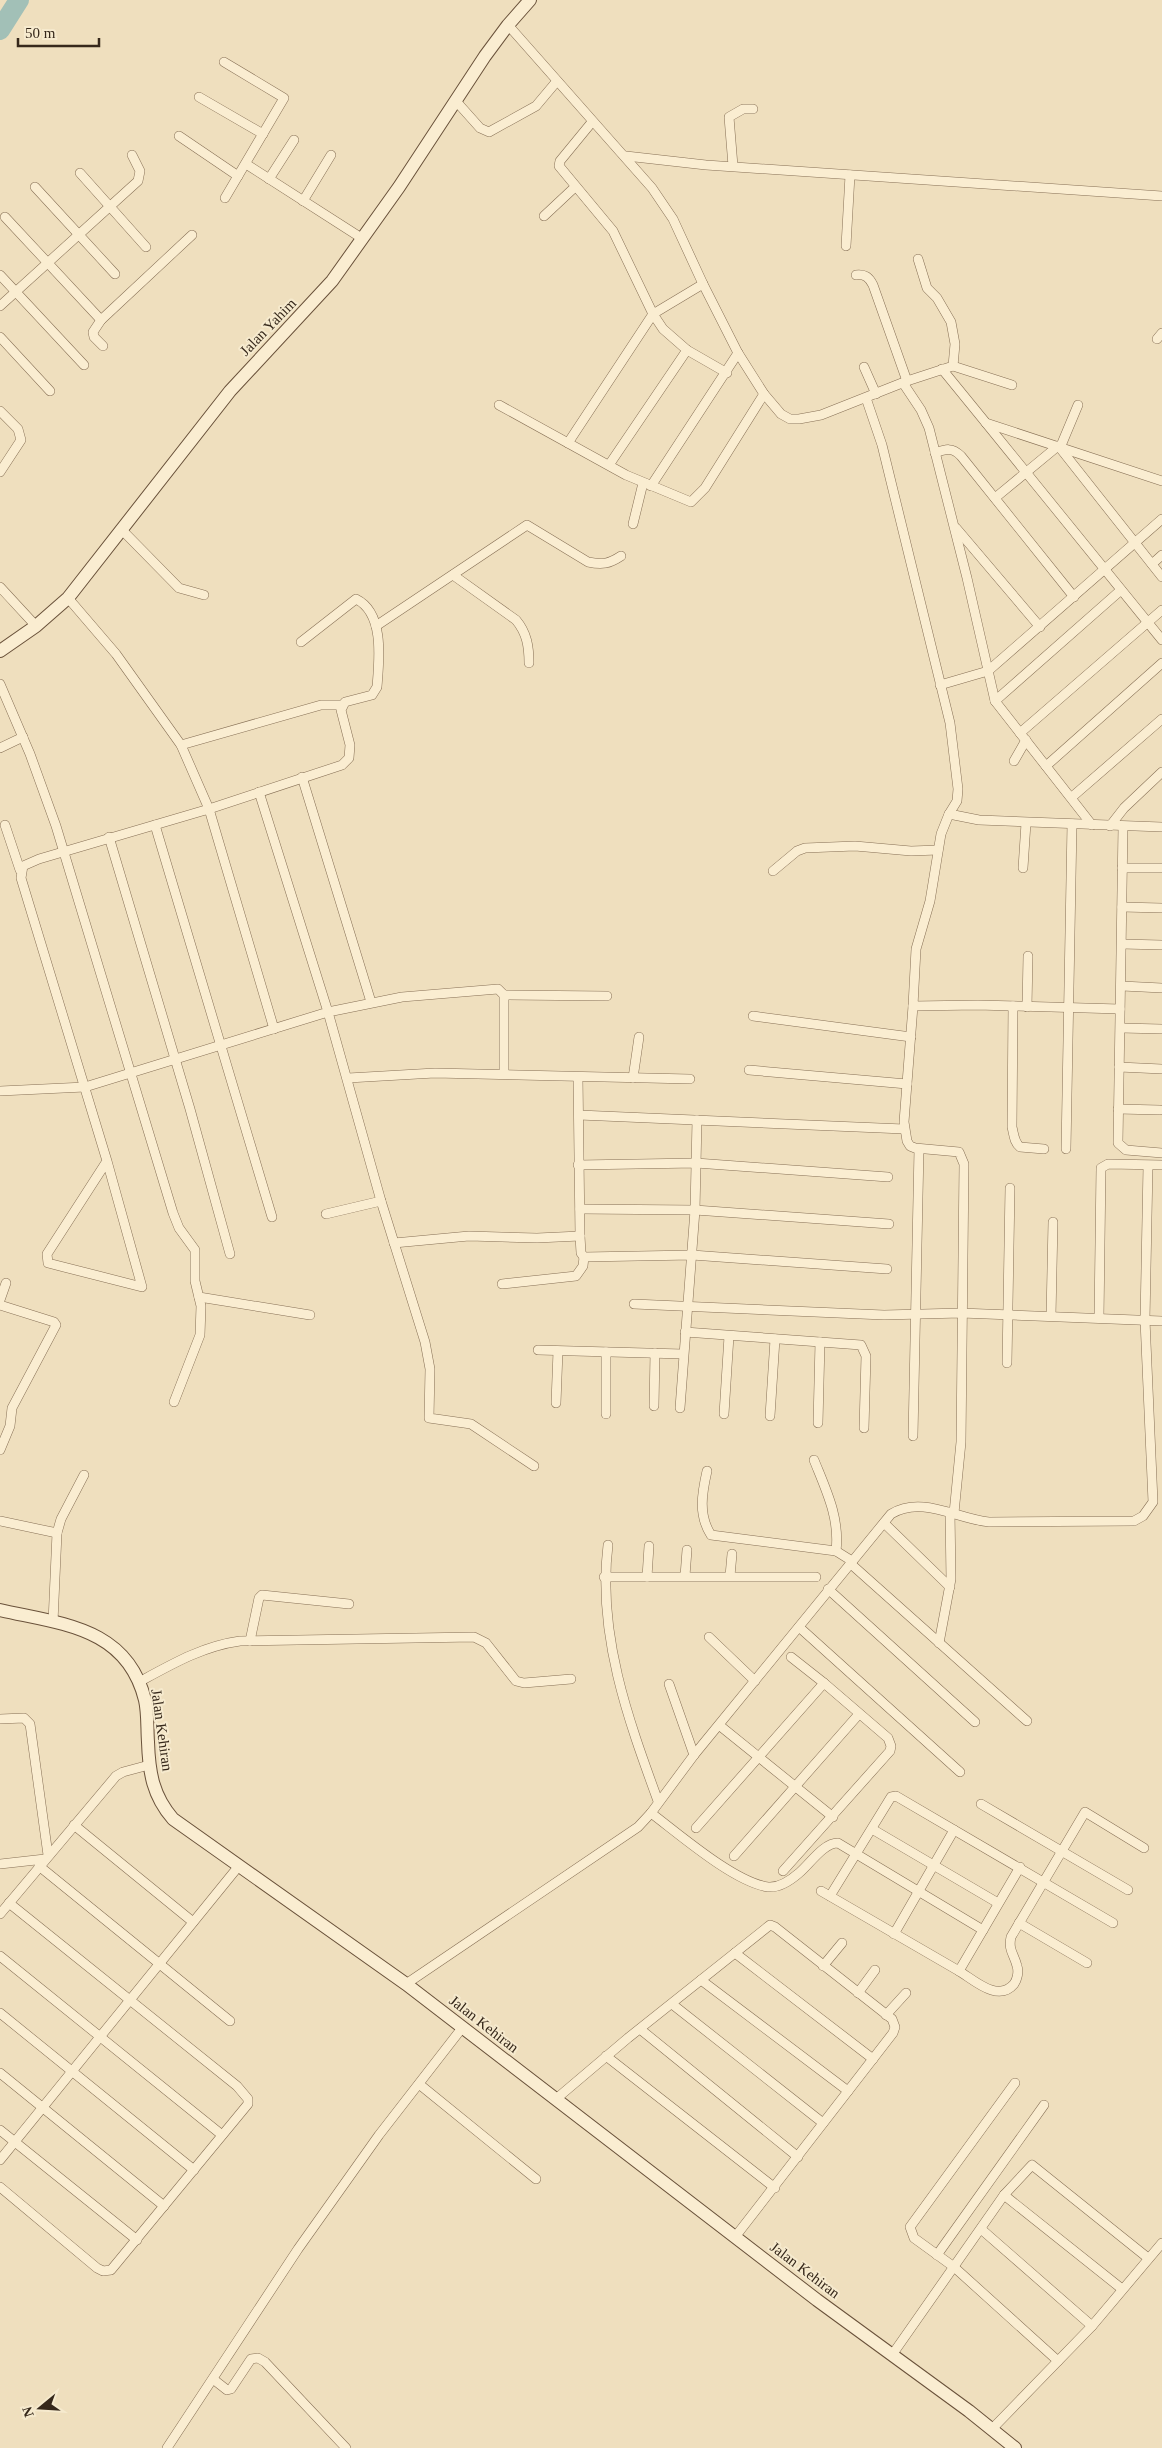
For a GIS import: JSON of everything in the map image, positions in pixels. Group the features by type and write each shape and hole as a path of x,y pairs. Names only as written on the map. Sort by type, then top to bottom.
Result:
{"street":[{"name":"Jalan Yahim","path":"0,651 36,626 68,598 123,531 230,391 312,304 363,240 455,100 508,24 530,0"},
{"path":"508,24 592,122 626,156 652,188 673,219 738,353 764,394 781,414 790,419 821,415 905,382 953,366 1012,385"},
{"path":"224,62 284,98 224,198"},
{"path":"455,100 480,128 489,132 536,106 557,81"},
{"path":"199,97 263,134"},
{"path":"733,166 729,117 744,108 753,109"},
{"path":"592,122 560,161 561,170 600,213 612,231 653,314 663,329 687,350 727,373"},
{"path":"179,136 238,176"},
{"path":"269,179 294,140"},
{"path":"303,201 331,154"},
{"path":"0,306 46,262 80,235 138,181 140,171 132,155"},
{"path":"626,156 645,160 1162,196"},
{"path":"246,164 363,240"},
{"path":"80,173 146,247"},
{"path":"846,246 850,175"},
{"path":"35,187 115,274"},
{"path":"544,216 575,187"},
{"path":"5,217 100,320"},
{"path":"103,346 94,337 94,332 100,320 192,236"},
{"path":"918,259 923,280 951,322 955,344 953,366"},
{"path":"856,275 863,274 869,278 873,285 905,382 921,410 935,453 954,525 995,701 1092,825"},
{"path":"0,276 84,365"},
{"path":"568,443 653,314 703,284"},
{"path":"0,337 50,391"},
{"path":"609,465 687,350"},
{"path":"633,524 647,484 727,373 738,353"},
{"path":"864,367 876,394"},
{"path":"942,369 1162,640"},
{"path":"499,405 609,465 647,484 688,501 695,500 764,394"},
{"path":"866,398 882,445 950,723 958,778 957,801 941,834 928,908 916,949 904,1129 910,1146 919,1149 954,1150 960,1152 963,1157 961,1442 952,1512 950,1587 940,1643"},
{"path":"994,498 1059,447 1078,405"},
{"path":"0,411 18,429 21,440 0,472"},
{"path":"986,423 1162,481"},
{"path":"1059,447 1162,576"},
{"path":"935,453 947,448 956,451 1074,597"},
{"path":"940,685 988,671 1162,519"},
{"path":"376,626 527,525 588,562 609,564 621,556"},
{"path":"954,525 1040,627"},
{"path":"123,531 178,588 204,595"},
{"path":"1152,564 1162,555"},
{"path":"453,575 522,626 529,646 529,663"},
{"path":"0,587 36,626"},
{"path":"995,701 1121,590"},
{"path":"68,598 116,654 181,745 209,809 274,1029"},
{"path":"181,745 321,705 342,705 351,699 372,695 377,687 376,626 368,610 356,599 301,642"},
{"path":"1014,761 1023,737 1162,610"},
{"path":"1046,766 1162,663"},
{"path":"0,684 23,737 64,851 173,1213 179,1228 194,1250 195,1280 201,1306 200,1335 174,1402"},
{"path":"20,870 22,866 39,858 209,809 342,764 349,758 350,745 342,718 342,705"},
{"path":"1072,797 1162,719"},
{"path":"0,748 23,737"},
{"path":"1110,826 1124,808 1162,772"},
{"path":"302,777 371,1002"},
{"path":"259,792 348,1078 381,1201 428,1354 429,1418 471,1424 534,1466"},
{"path":"950,814 963,819 1026,823 1162,827"},
{"path":"1023,868 1026,823"},
{"path":"1066,1149 1072,824"},
{"path":"5,825 86,1087 107,1160 125,1224 142,1287 48,1263 46,1258 107,1160"},
{"path":"154,825 272,1217"},
{"path":"1123,827 1122,986 1118,1143 1126,1150 1162,1153"},
{"path":"109,838 230,1254"},
{"path":"773,871 797,851 805,848 855,846 911,851 938,850"},
{"path":"1122,868 1162,868"},
{"path":"1122,907 1162,908"},
{"path":"1122,944 1162,945"},
{"path":"1027,1007 1028,956"},
{"path":"1122,986 1162,988"},
{"path":"0,1091 86,1087 174,1058 220,1046 328,1012 371,1002 439,993 498,989 504,995 607,996"},
{"path":"504,995 504,1074"},
{"path":"913,1006 1120,1009"},
{"path":"1013,1006 1014,1136 1020,1148 1044,1148"},
{"path":"753,1016 911,1037"},
{"path":"1121,1028 1162,1029"},
{"path":"633,1078 639,1037"},
{"path":"1120,1067 1162,1069"},
{"path":"749,1070 907,1084"},
{"path":"348,1078 435,1073 690,1079"},
{"path":"502,1284 571,1278 580,1272 584,1257 581,1253 580,1236 578,1077"},
{"path":"1118,1109 1160,1110"},
{"path":"578,1115 904,1129"},
{"path":"680,1408 686,1305 695,1210 697,1120"},
{"path":"913,1436 919,1149"},
{"path":"578,1165 696,1164 888,1177"},
{"path":"1099,1318 1101,1168 1108,1164 1162,1165"},
{"path":"406,1984 625,1837 651,1813 694,1754 891,1514 901,1508 916,1506 952,1512 972,1520 989,1522 1134,1521 1143,1516 1157,1502 1145,1320 1148,1166"},
{"path":"1007,1362 1010,1188"},
{"path":"326,1214 381,1201"},
{"path":"580,1209 695,1210 889,1224"},
{"path":"1051,1316 1053,1222"},
{"path":"394,1243 469,1236 537,1238 580,1236"},
{"path":"584,1257 692,1255 887,1269"},
{"path":"0,1300 6,1283"},
{"path":"199,1297 310,1315"},
{"path":"634,1304 884,1315 961,1313 1162,1321"},
{"path":"0,1305 54,1322 56,1325 12,1408 10,1426 0,1450"},
{"path":"685,1332 862,1345 866,1356 864,1428"},
{"path":"724,1414 729,1336"},
{"path":"770,1416 775,1339"},
{"path":"818,1423 820,1342"},
{"path":"538,1350 683,1354"},
{"path":"556,1403 558,1351"},
{"path":"606,1352 606,1414"},
{"path":"654,1406 655,1354"},
{"path":"814,1460 828,1494 836,1522 836,1551"},
{"path":"707,1470 701,1498 705,1525 711,1535 836,1551 851,1562 1027,1722"},
{"path":"52,1622 57,1533 84,1476"},
{"path":"0,1521 57,1533"},
{"path":"884,1523 950,1587"},
{"path":"608,1545 604,1576 604,1601 618,1680 658,1801"},
{"path":"647,1577 649,1546"},
{"path":"685,1576 687,1550"},
{"path":"730,1576 732,1554"},
{"path":"604,1576 816,1577"},
{"path":"828,1589 975,1722"},
{"path":"250,1640 259,1598 262,1596 349,1604"},
{"name":"Jalan Kehiran","path":"0,1610 84,1631 110,1643 122,1655 139,1682 146,1709 149,1765 160,1804 173,1820 406,1984 736,2238 1015,2448"},
{"path":"799,1627 960,1772"},
{"path":"139,1682 202,1650 221,1644 250,1640 474,1637 486,1643 516,1680 524,1683 571,1679"},
{"path":"709,1637 755,1681"},
{"path":"783,1871 833,1817 890,1751 891,1746 888,1738 791,1657"},
{"path":"696,1828 824,1683"},
{"path":"669,1684 694,1754"},
{"path":"734,1856 859,1714"},
{"path":"0,1719 24,1718 30,1724 44,1860 159,1964 230,2021"},
{"path":"719,1725 833,1817"},
{"path":"1,1912 116,1776 123,1772 149,1765"},
{"path":"830,1896 891,1797 896,1796 1043,1880 1113,1923"},
{"path":"981,1804 1128,1890"},
{"path":"821,1890 992,1991 1000,1992 1009,1989 1018,1976 1018,1966 1009,1946 1011,1937 1043,1880 1085,1812 1144,1848"},
{"path":"651,1813 737,1874 768,1887 779,1886 798,1874 829,1844 838,1843 983,1930"},
{"path":"74,1825 194,1922"},
{"path":"872,1829 998,1903"},
{"path":"894,1934 932,1865 954,1830"},
{"path":"0,1862 44,1860"},
{"path":"0,2160 238,1867"},
{"path":"959,1971 1020,1867"},
{"path":"0,2187 104,2271 111,2270 118,2264 248,2104 246,2095 9,1903"},
{"path":"1019,1923 1087,1963"},
{"path":"556,2099 606,2056 770,1925 892,2019 895,2027 893,2034 736,2238"},
{"path":"823,1966 842,1943"},
{"path":"735,1953 872,2060"},
{"path":"0,1956 222,2135"},
{"path":"858,1993 875,1970"},
{"path":"702,1980 848,2091"},
{"path":"886,2015 906,1992"},
{"path":"672,2004 823,2123"},
{"path":"0,2013 194,2170"},
{"path":"167,2448 298,2249 360,2161 462,2028"},
{"path":"640,2029 798,2157"},
{"path":"606,2056 775,2188"},
{"path":"0,2073 164,2206"},
{"path":"1015,2083 910,2227 914,2238 954,2267 1058,2361"},
{"path":"419,2084 536,2179"},
{"path":"937,2255 1044,2105"},
{"path":"0,2130 137,2240"},
{"path":"892,2355 1004,2195 1032,2165 1148,2258"},
{"path":"1004,2195 1122,2290"},
{"path":"981,2229 1092,2326"},
{"path":"992,2429 1092,2326 1162,2243"},
{"path":"213,2379 226,2390 231,2389 251,2360 258,2358 346,2448"}],"waterway":[{"path":"0,30 19,0"}]}
